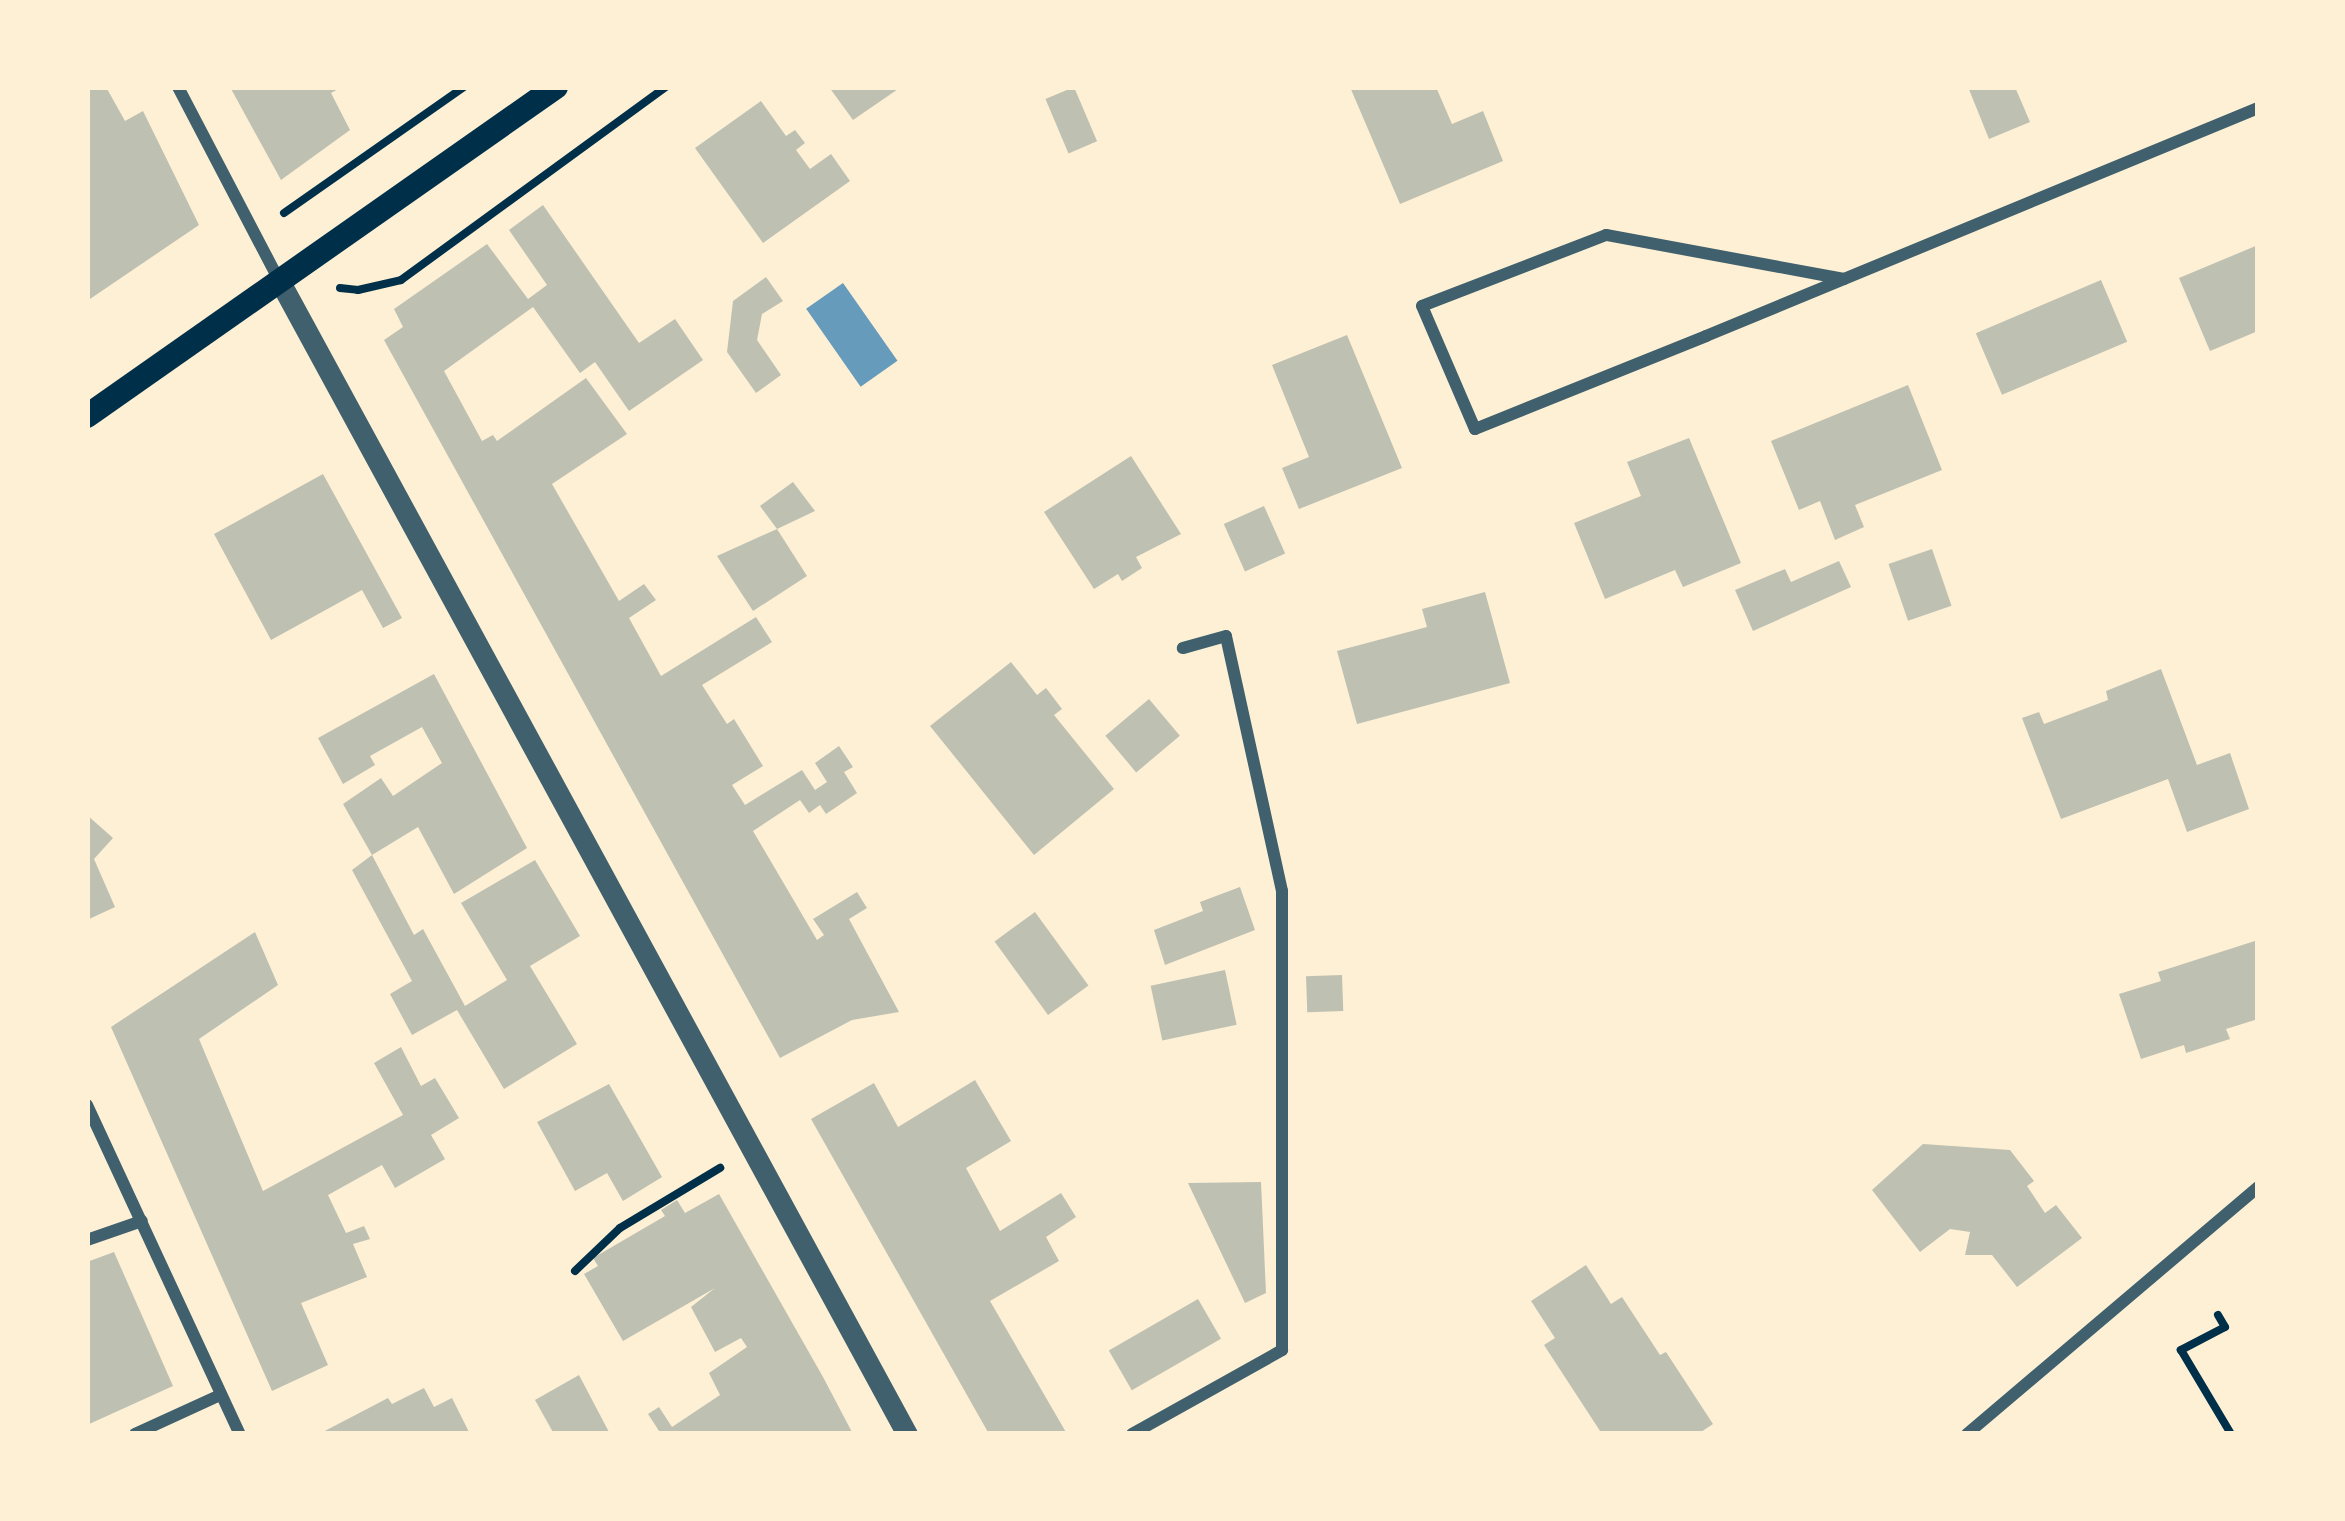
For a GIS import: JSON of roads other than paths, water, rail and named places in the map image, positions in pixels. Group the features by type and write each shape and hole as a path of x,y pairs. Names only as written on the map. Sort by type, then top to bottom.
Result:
{"main road":[{"path":"87,416 556,87"}],"street":[{"path":"178,87 907,1434"},
{"path":"1844,279 1606,236 1422,307 1475,429 1844,279 2258,108"},
{"path":"1132,1434 1282,1350 1282,891 1226,636 1183,649"},
{"path":"87,1105 218,1396 240,1434"},
{"path":"1967,1434 2258,1187"},
{"path":"87,1240 142,1221"},
{"path":"135,1434 218,1396"}],"water":[{"path":"843,283 897,361 861,387 806,309"}]}
